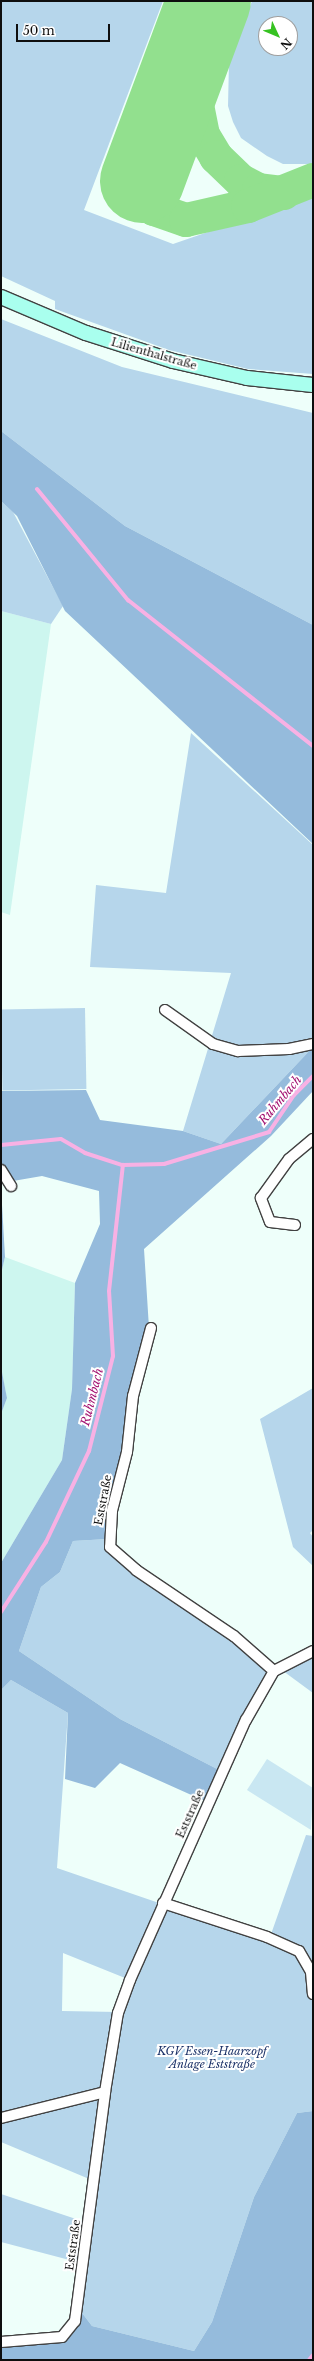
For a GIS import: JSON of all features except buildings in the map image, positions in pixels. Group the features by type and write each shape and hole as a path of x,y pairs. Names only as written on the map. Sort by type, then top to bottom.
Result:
{"main road":[{"name":"Lilienthalstraße","path":"1,297 86,333 173,361 247,378 313,385"}],"street":[{"path":"165,1010 213,1044 238,1051 289,1049 313,1044"},
{"path":"295,1225 270,1222 261,1198 289,1159 313,1139"},
{"path":"1,1170 11,1186"},
{"name":"Eststraße","path":"1,2342 62,2337 75,2320 118,2013 163,1903 246,1720 274,1671 234,1636 136,1570 110,1547 112,1511 127,1452 133,1396 151,1328"},
{"path":"274,1671 313,1651"},
{"path":"163,1903 299,1951 311,1972 313,1994"},
{"path":"1,2118 106,2092"}],"shaded area":[{"path":"1,431 125,526 313,625 313,844 65,611 17,516 1,501"},
{"path":"1,611 51,624 10,915 1,912"},
{"path":"313,1047 313,1091 271,1136 144,1249 149,1328 108,1539 73,1541 60,1572 41,1587 19,1651 120,1719 221,1771 207,1802 120,1763 95,1788 65,1779 68,1713 11,1680 1,1690 1,1563 62,1460 72,1389 75,1283 100,1224 99,1191 42,1176 13,1181 1,1162 1,1091 86,1090 100,1120 183,1131 221,1144"},
{"path":"1,1187 5,1257 1,1274"},
{"path":"5,1257 75,1283 72,1389 62,1460 1,1563 1,1414 7,1398 1,1367 1,1274"},
{"path":"1,1367 7,1398 1,1414"},
{"path":"267,1759 313,1788 311,1830 247,1790"},
{"path":"313,2111 313,2360 1,2360 1,2346 72,2330 76,2305 92,2326 194,2351 212,2322 254,2197 297,2113"}],"green space":[{"path":"1,1 163,1 84,210 173,244 313,196 313,374 248,369 169,350 55,309 55,301 1,276"},
{"path":"252,1 313,1 313,164 283,164 267,156 241,138 233,122 228,106 229,62"},
{"path":"1,319 122,367 313,413 313,625 125,526 1,431"},
{"path":"1,501 13,512 63,606 51,624 1,611"},
{"path":"191,733 313,845 313,1047 221,1144 183,1131 231,973 90,967 96,885 166,893"},
{"path":"85,1008 86,1089 2,1090 1,1009"},
{"path":"313,1388 313,1530 310,1533 313,1537 313,1566 293,1547 260,1419"},
{"path":"108,1539 108,1548 232,1637 271,1671 221,1771 120,1719 19,1651 41,1587 60,1572 73,1541"},
{"path":"313,1653 313,1693 279,1668"},
{"name":"KGV Essen-Haarzopf Anlage Eststraße","path":"11,1680 68,1713 57,1868 299,1951 312,1986 313,2111 297,2113 254,2197 212,2322 194,2351 92,2326 76,2305 94,2181 1,2142 1,1690","holes":["63,1953 130,1980 118,2012 62,2011"]},
{"path":"306,1835 313,1836 313,1985 307,1959 270,1937"},
{"path":"1,2194 88,2223 81,2263 1,2242"}],"waterway":[{"path":"37,489 128,600 313,746"},
{"name":"Ruhmbach","path":"1,1145 61,1139 85,1153 123,1165 164,1164 269,1132 294,1095 313,1076"},
{"name":"Ruhmbach","path":"1,1612 46,1542 89,1451 113,1356 109,1291 123,1165"},
{"path":"309,2360 313,2355"}],"taxiway":[{"path":"208,3 197,41 192,80 203,135 216,157 241,181 259,190 284,193"},
{"path":"142,181 143,195 154,209 186,220 248,206 313,180"}],"runway":[{"path":"142,181 209,1"}]}
